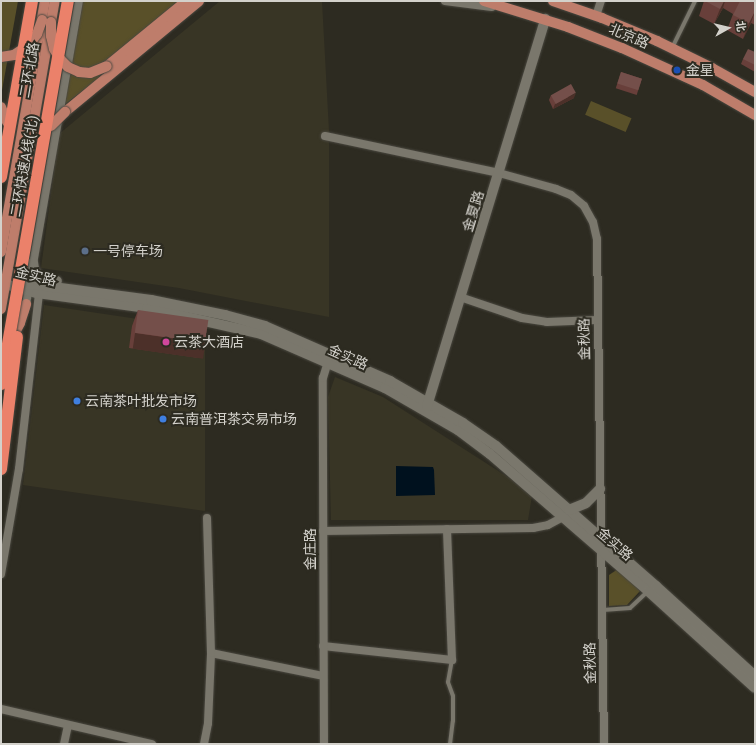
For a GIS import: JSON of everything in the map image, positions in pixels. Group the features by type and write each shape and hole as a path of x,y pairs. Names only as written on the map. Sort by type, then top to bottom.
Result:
{"highway":[{"path":"1,177 32,1"},
{"name":"二环快速A线(北)","path":"1,384 68,1"},
{"path":"1,468 29,222"}],"main road":[{"name":"二环北路","path":"45,1 47,21"},
{"name":"二环北路","path":"1,309 3,283 19,177 47,21 55,1"},
{"path":"47,21 54,49 60,59 68,67 78,72 90,73 107,66 186,1"},
{"path":"19,177 51,126 65,112 199,1"},
{"name":"北京路","path":"484,1 545,19 595,37 649,60 702,86 755,115"},
{"name":"北京路","path":"553,1 596,16 671,48 755,92"},
{"path":"1,57 14,55 29,45 47,21"},
{"path":"1,107 7,122 19,177"},
{"name":"二环北路","path":"1,252 19,177"},
{"path":"1,358 20,323 26,304"}],"street":[{"path":"1,155 28,1"},
{"path":"1,438 29,288 79,1"},
{"path":"445,1 511,8"},
{"path":"596,16 601,1"},
{"name":"金夏路","path":"427,406 545,19"},
{"name":"金秋路","path":"325,136 499,173 556,188 571,195 584,206 593,222 597,240 604,744"},
{"path":"33,262 36,272 45,279 100,287 121,296"},
{"name":"金实路","path":"3,283 29,288 121,296 218,314 259,324 385,388 427,406 602,540 656,586 755,676"},
{"name":"金实路","path":"29,288 39,294 148,308 222,324 261,334 329,360"},
{"path":"1,574 19,469 39,294"},
{"path":"460,297 522,318 547,322 597,320"},
{"name":"金庄路","path":"324,744 323,378 329,360"},
{"path":"323,531 533,528 548,525 586,502 600,489"},
{"name":"金实路","path":"566,513 601,552 648,591 755,688"},
{"path":"204,744 208,723 211,653 207,518"},
{"path":"323,646 452,660 447,529"},
{"path":"211,653 323,676"},
{"path":"1,709 152,744"},
{"path":"64,744 68,725"}],"lane":[{"path":"671,48 695,1"},
{"path":"602,610 630,608 648,591"},
{"path":"450,744 453,721 453,696 448,682 452,660"}],"shaded area":[{"path":"1,1 18,1 1,96"},
{"path":"83,1 182,1 104,66 98,79 64,105"},
{"path":"220,1 322,1 329,131 329,317 179,288 41,268 59,134"},
{"path":"591,101 632,118 626,132 585,115"},
{"path":"44,305 205,329 205,511 23,485"},
{"path":"335,377 383,397 514,481 532,496 528,520 331,520 328,397"},
{"path":"618,569 640,591 627,605 609,606 609,575"}],"water":[{"path":"396,466 433,467 435,495 396,496"}],"building":[{"path":"705,1 724,1 720,9"},
{"path":"740,1 755,1 755,11 749,23 733,15"},
{"path":"748,49 755,52 755,65 743,59"},
{"path":"621,72 642,79 638,90 617,83"},
{"path":"571,84 576,93 556,104 551,95"},
{"path":"138,310 208,320 205,343 135,333"}],"place":[{"name":"金星","path":"677,70"},
{"name":"一号停车场","path":"85,251"},
{"name":"云茶大酒店","path":"166,342"},
{"name":"云南茶叶批发市场","path":"77,401"},
{"name":"云南普洱茶交易市场","path":"163,419"}]}
